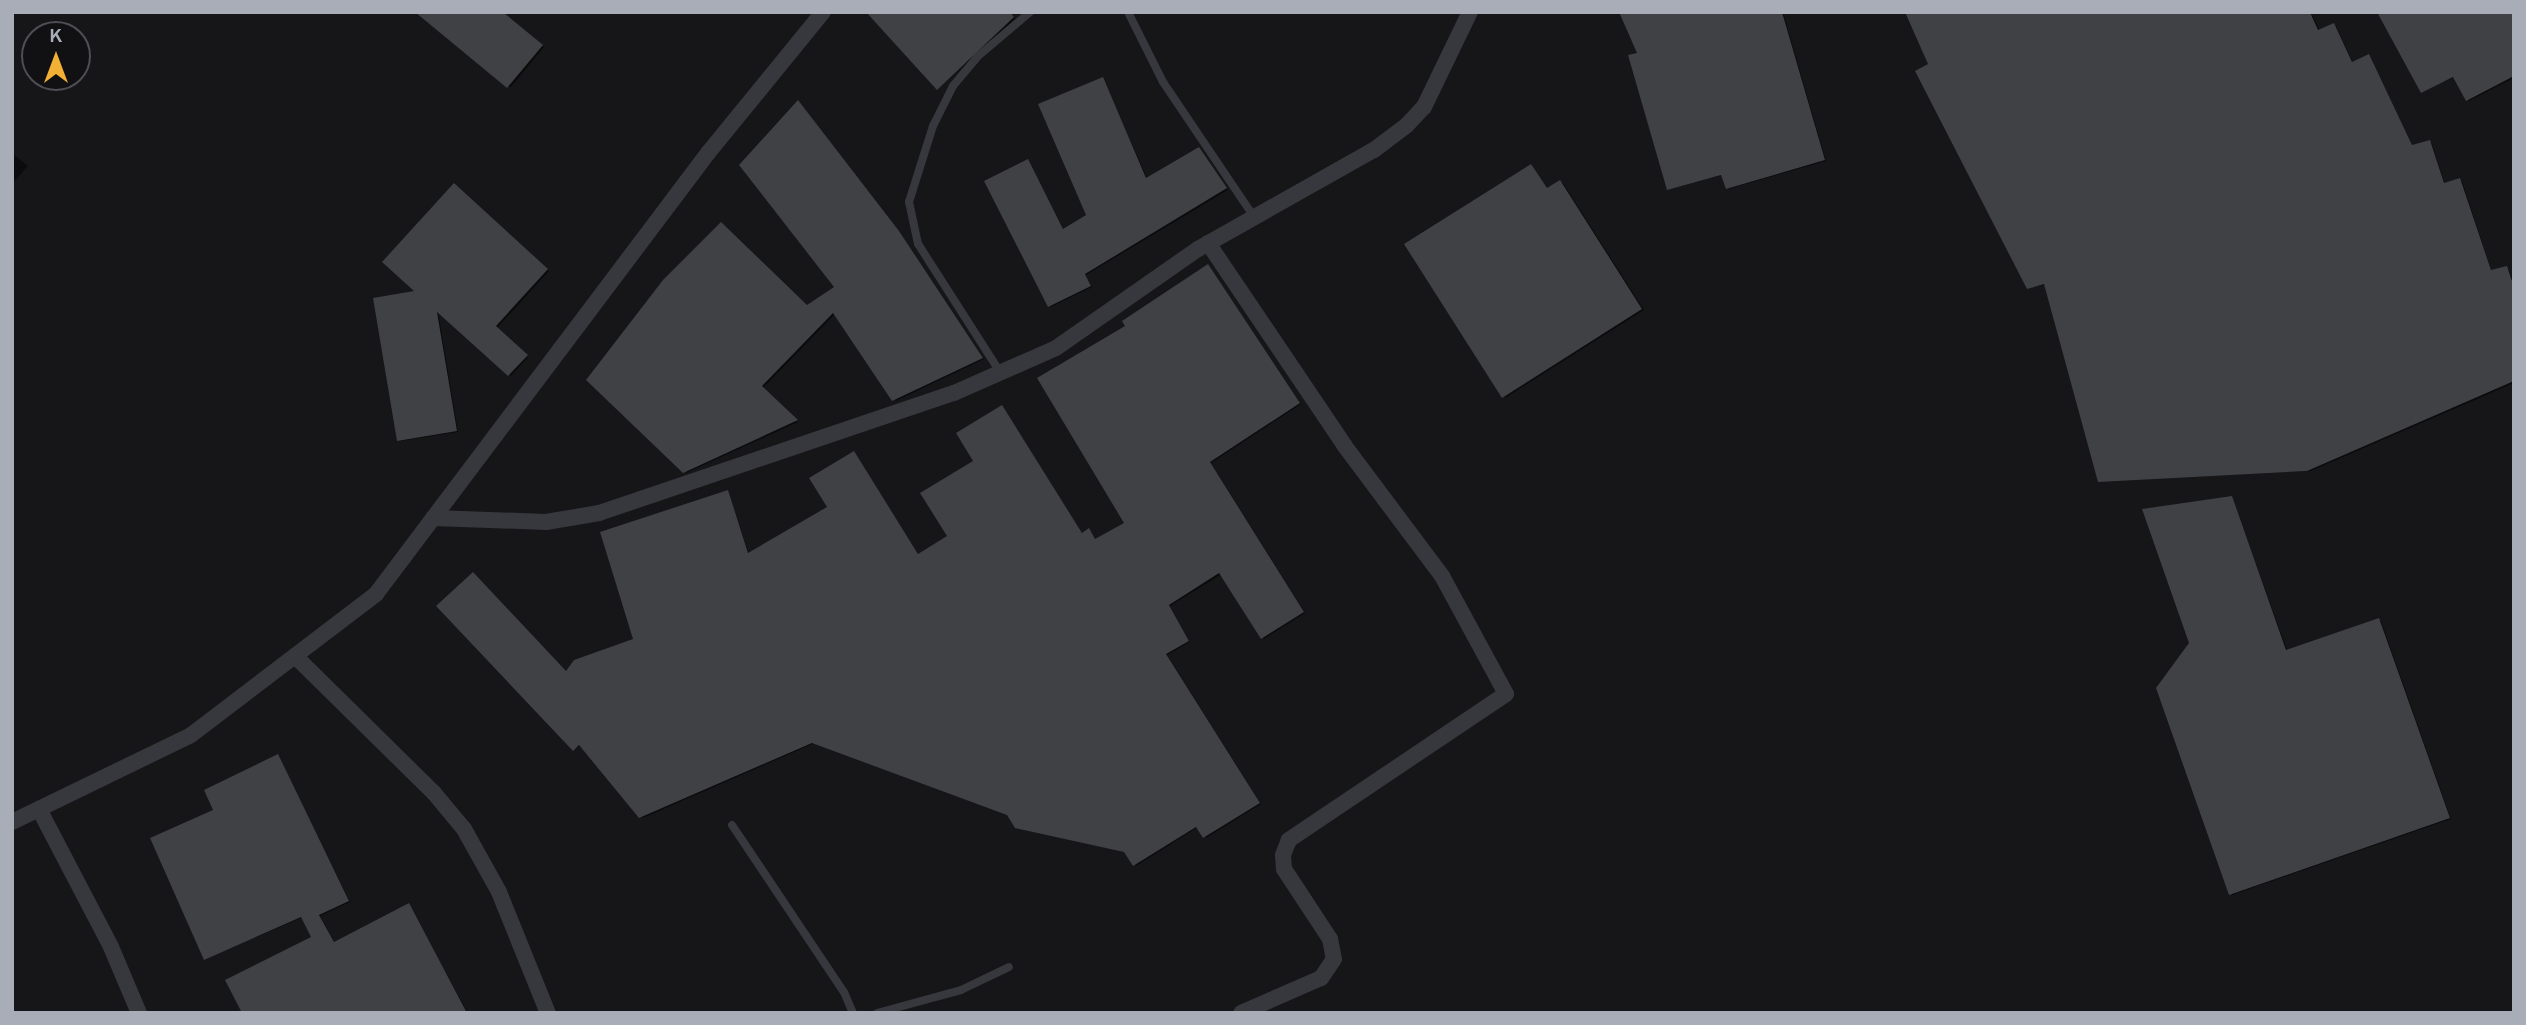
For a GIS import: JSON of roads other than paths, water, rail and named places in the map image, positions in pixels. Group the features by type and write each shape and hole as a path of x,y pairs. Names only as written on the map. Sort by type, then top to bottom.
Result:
{"street":[{"path":"12,822 191,735 376,594 708,153 823,12"},
{"path":"433,518 546,522 598,513 740,469 1000,372 1056,348 1208,243 1374,150 1406,126 1424,107 1470,12"},
{"path":"1208,243 1344,445 1442,576 1506,694 1289,840 1283,855 1284,869 1330,939 1334,959 1321,978 1241,1013"},
{"path":"295,656 434,793 464,830 494,881 548,1013"},
{"path":"40,809 139,1013"}],"lane":[{"path":"1000,372 918,244 909,202 933,126 953,86 977,57 1030,12"},
{"path":"1128,12 1163,82 1254,217"},
{"path":"732,825 844,992 853,1013"},
{"path":"877,1013 961,990 1009,967"}]}
